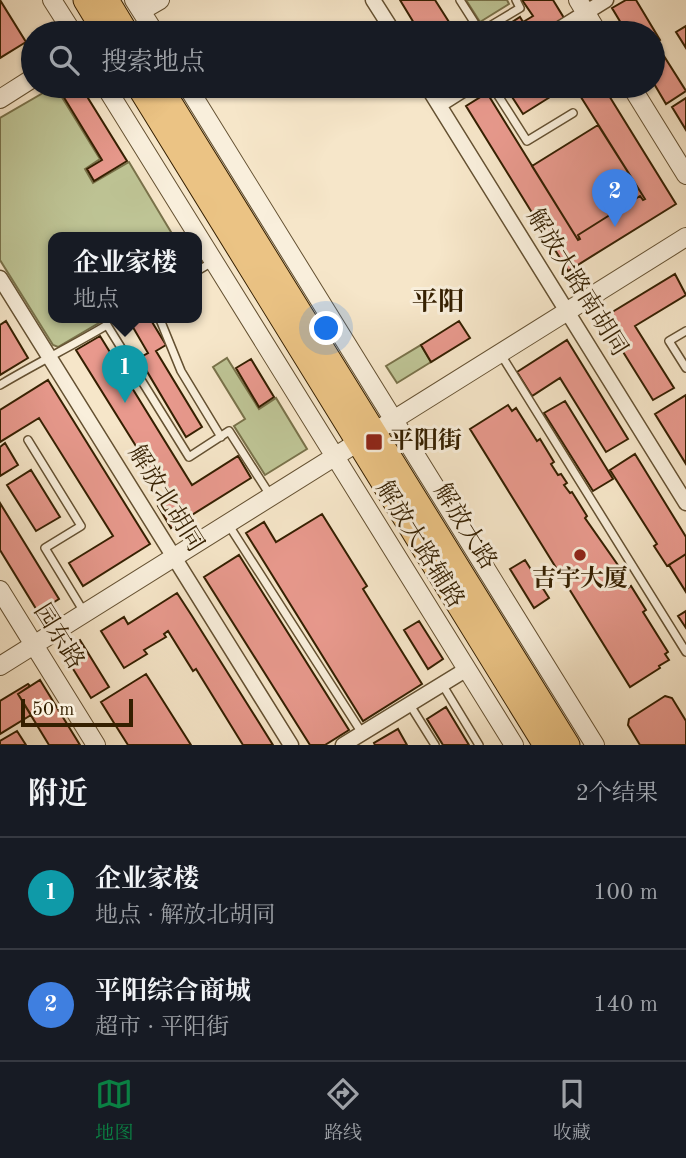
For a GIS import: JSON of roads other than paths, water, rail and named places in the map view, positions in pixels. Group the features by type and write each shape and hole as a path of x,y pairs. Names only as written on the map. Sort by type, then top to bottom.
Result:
{"main road":[{"path":"85,0 98,21"},
{"path":"107,0 120,21"},
{"name":"解放大路","path":"146,98 375,431 545,745"},
{"name":"解放大路","path":"167,98 568,745"}],"street":[{"path":"52,0 65,21"},
{"path":"147,21 138,6 159,0"},
{"path":"373,0 386,21"},
{"path":"566,21 582,6 606,0"},
{"path":"0,99 21,86"},
{"name":"解放大路辅路","path":"112,98 196,232"},
{"name":"解放大路辅路","path":"194,98 375,431 595,745"},
{"name":"解放大路南胡同","path":"435,98 686,503"},
{"path":"439,105 450,98"},
{"path":"638,98 686,175"},
{"path":"0,666 686,237"},
{"name":"解放大路辅路","path":"202,242 514,745"},
{"name":"解放北胡同","path":"0,278 291,745"},
{"name":"园东路","path":"0,590 96,745"},
{"path":"343,745 467,669"}],"lane":[{"path":"460,0 473,21"},
{"path":"499,21 520,8 516,0"},
{"path":"500,98 527,141 573,113"},
{"path":"202,268 214,261"},
{"path":"161,323 181,371 221,437"},
{"path":"0,385 107,325 189,457 229,431 271,497"},
{"path":"686,331 669,341 686,368"},
{"path":"500,353 686,652"},
{"path":"28,440 82,526 45,548 85,613"},
{"path":"228,523 362,733"},
{"path":"442,684 479,745"},
{"path":"410,704 435,745"}],"place":[{"name":"平阳综合商城","path":"615,227"},
{"name":"企业家楼","path":"125,403"},
{"name":"平阳街","path":"374,442"},
{"name":"吉宇大厦","path":"580,555"}],"district":[{"name":"平阳","path":"438,303"}]}
